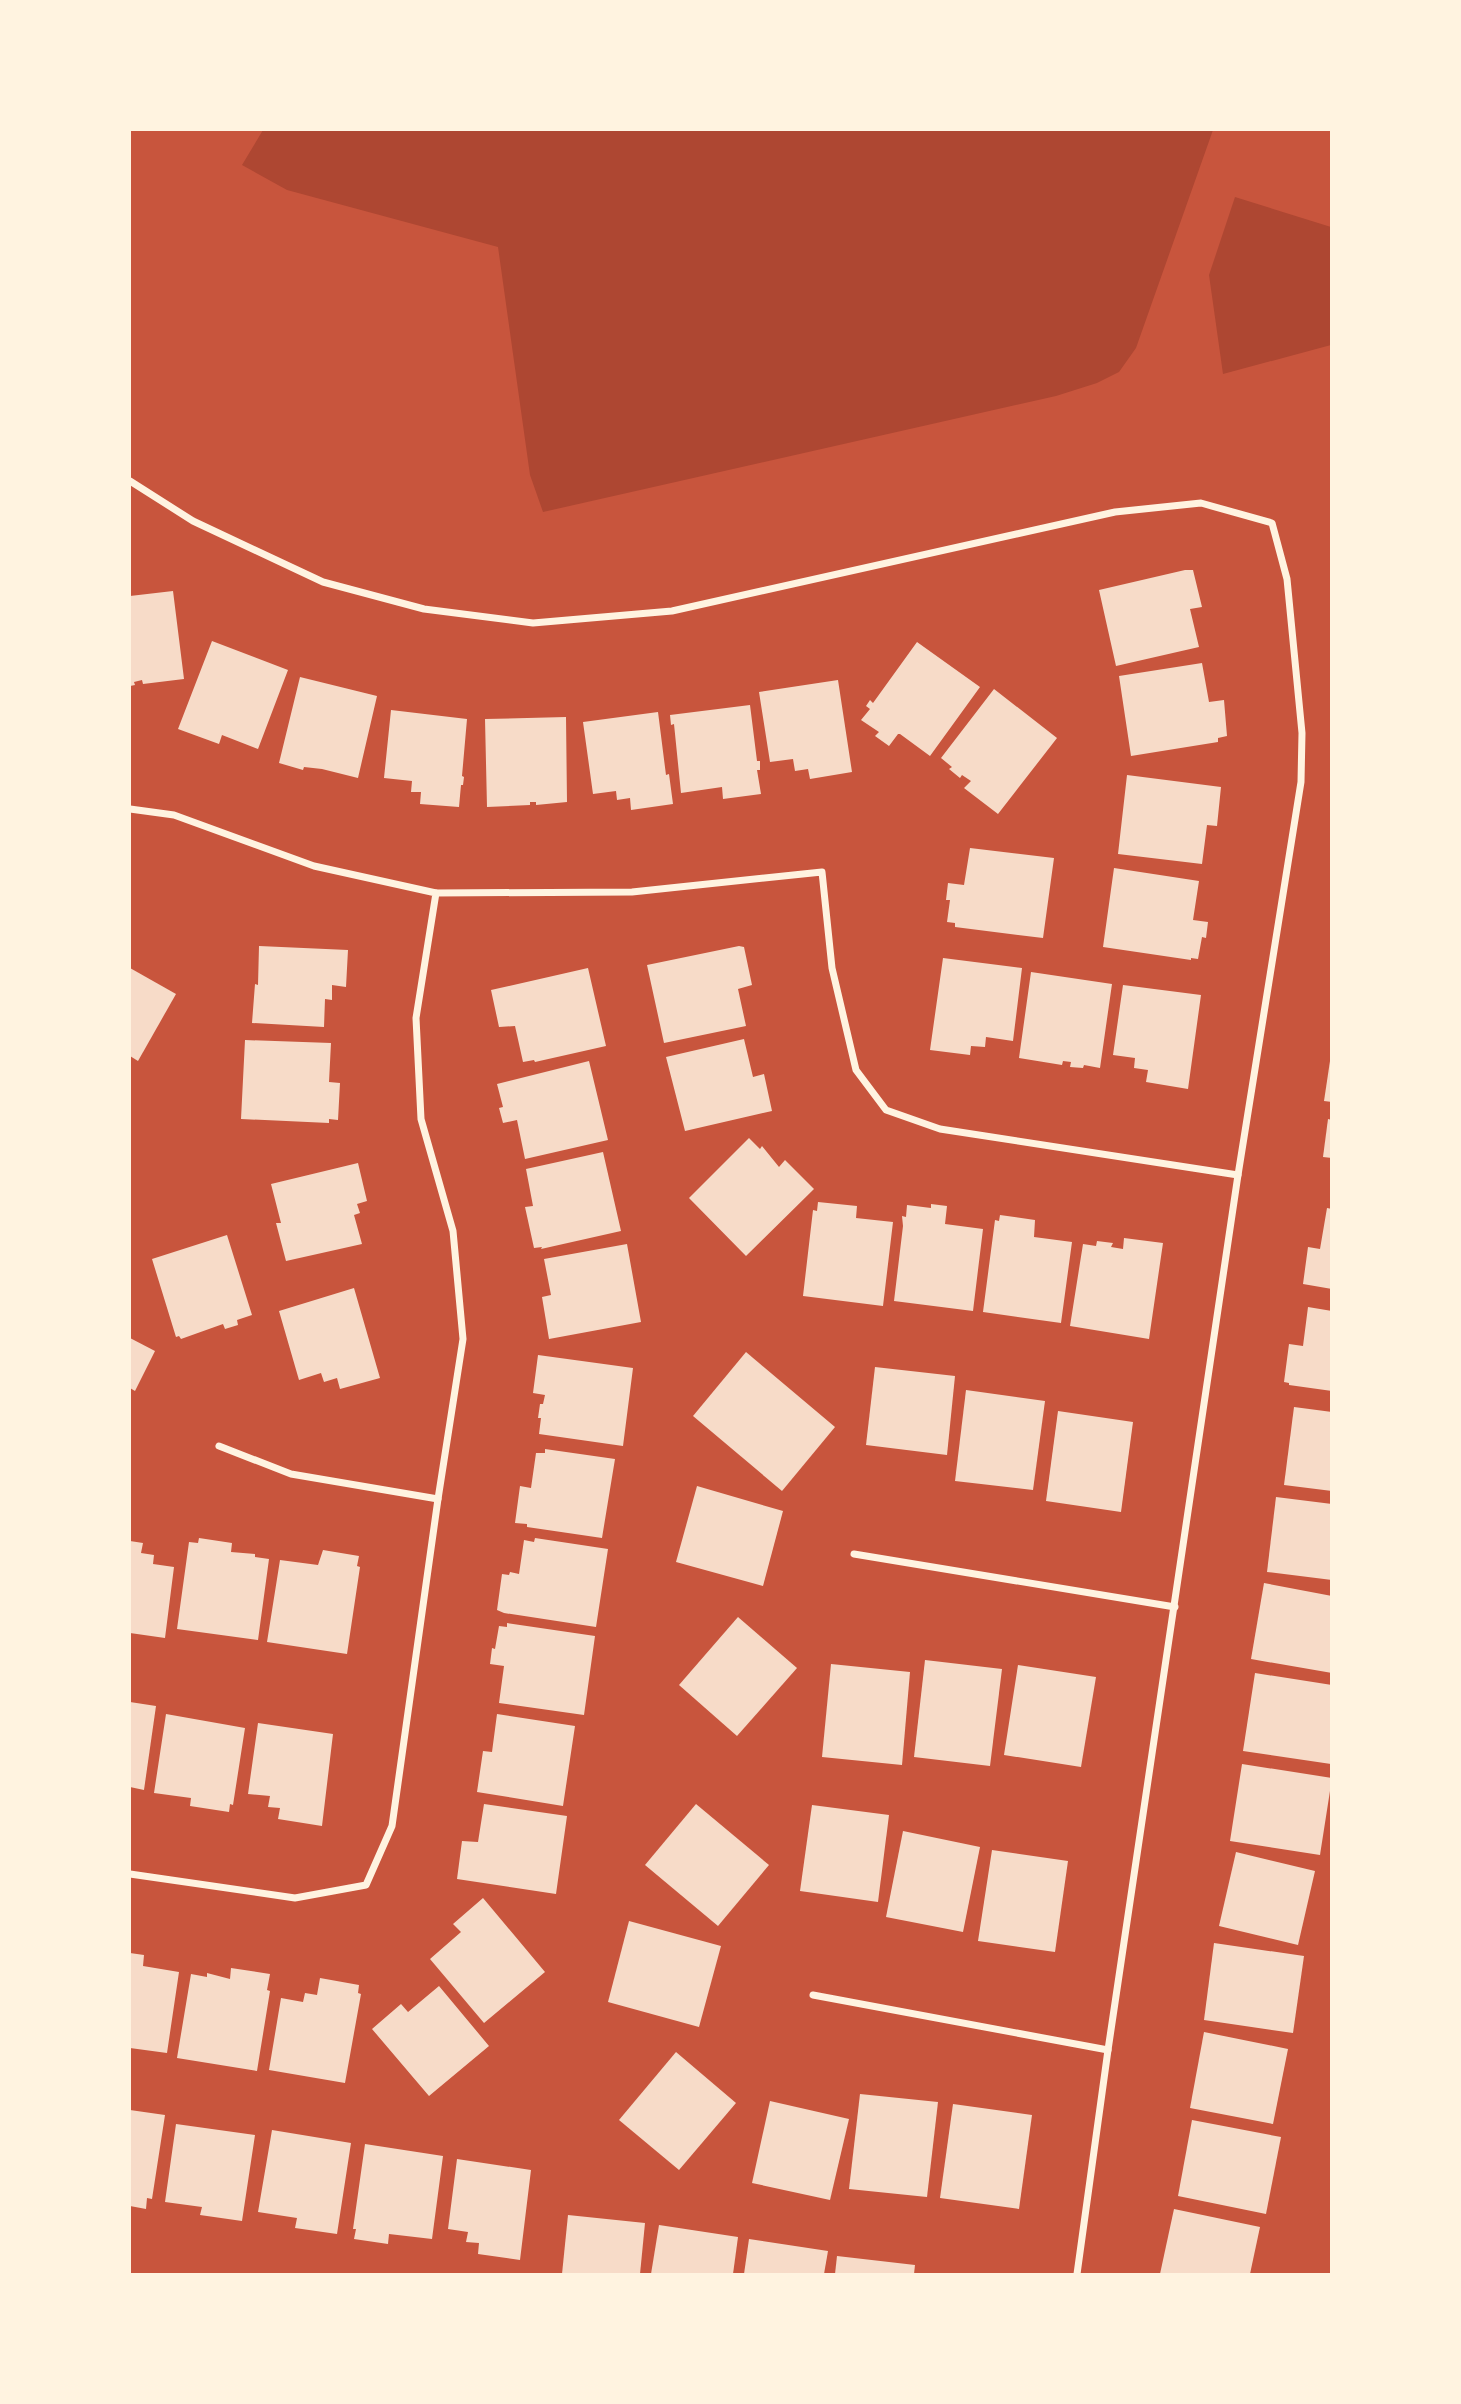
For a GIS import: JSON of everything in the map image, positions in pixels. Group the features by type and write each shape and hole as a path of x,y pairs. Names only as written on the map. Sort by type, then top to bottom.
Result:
{"street":[{"path":"130,481 193,521 323,582 424,609 533,622 672,611 1115,512 1201,503 1272,523 1287,579 1302,733 1301,782 1238,1175 1077,2274"},
{"path":"130,808 174,815 314,866 436,893 632,892 822,872 832,968 856,1070 886,1110 940,1129 1238,1175"},
{"path":"130,1874 295,1898 366,1885 392,1826 463,1339 453,1231 421,1119 416,1018 436,893"},
{"path":"219,1446 291,1474 438,1499"},
{"path":"854,1554 1175,1607"},
{"path":"813,1994 1108,2050"}],"shaded area":[{"path":"263,130 1213,130 1136,348 1119,372 1097,383 1056,396 543,512 530,475 498,247 287,190 242,165"},
{"path":"1235,197 1331,227 1331,345 1223,374 1209,275"}],"building":[{"path":"1193,570 1202,607 1190,609 1199,647 1116,666 1099,590"},
{"path":"173,591 184,679 143,684 142,680 130,686 130,596"},
{"path":"212,641 288,670 258,749 222,735 219,744 178,729"},
{"path":"917,642 980,687 930,756 900,734 889,746 875,736 879,732 861,720 870,709 866,706 870,700 873,703"},
{"path":"1202,663 1209,702 1224,700 1227,736 1218,738 1218,742 1131,756 1119,676"},
{"path":"300,677 377,696 358,778 322,769 304,767 303,770 279,763"},
{"path":"838,680 852,772 810,779 808,769 795,771 793,759 770,762 759,692"},
{"path":"994,689 1057,738 998,814 964,788 971,781 962,775 960,778 941,758"},
{"path":"750,705 757,761 760,761 760,770 757,770 761,794 723,799 722,787 681,793 674,724 671,725 670,715"},
{"path":"391,710 467,719 464,777 459,807 420,804 421,792 411,792 412,781 384,778"},
{"path":"658,712 666,775 669,774 673,804 631,810 630,798 617,800 616,791 593,794 583,722"},
{"path":"566,717 567,802 536,805 536,802 530,802 530,805 487,807 485,719"},
{"path":"1127,775 1221,787 1217,826 1207,825 1202,864 1118,854"},
{"path":"970,848 1054,858 1043,938 955,927 955,923 947,922 950,900 946,900 948,883 964,885"},
{"path":"1114,868 1199,881 1193,920 1208,922 1206,938 1202,937 1198,959 1103,947"},
{"path":"259,946 348,950 346,987 332,985 332,1000 325,999 324,1027 252,1023 255,984 258,985"},
{"path":"744,947 752,985 738,989 746,1026 664,1043 647,965"},
{"path":"943,958 1022,968 1013,1041 986,1037 985,1047 971,1046 970,1055 930,1050"},
{"path":"130,968 176,994 138,1061 130,1056"},
{"path":"588,968 606,1046 535,1062 523,1062 515,1026 499,1027 491,990"},
{"path":"1031,972 1112,984 1100,1068 1084,1065 1083,1068 1070,1067 1071,1062 1063,1061 1062,1065 1019,1058"},
{"path":"1123,985 1201,995 1188,1089 1146,1082 1148,1070 1134,1068 1135,1058 1113,1055"},
{"path":"744,1039 753,1077 764,1074 772,1111 685,1131 666,1057"},
{"path":"245,1040 331,1043 329,1082 340,1083 338,1120 329,1119 329,1123 241,1119"},
{"path":"589,1061 608,1140 525,1159 517,1120 503,1123 499,1108 503,1107 497,1084"},
{"path":"1332,1061 1332,1102 1324,1101"},
{"path":"1328,1119 1332,1120 1332,1158 1323,1157"},
{"path":"749,1138 760,1149 762,1146 779,1167 785,1160 814,1189 746,1256 689,1198"},
{"path":"603,1152 621,1231 541,1249 542,1247 534,1248 525,1207 533,1206 526,1169"},
{"path":"358,1163 367,1201 357,1204 360,1213 354,1215 362,1244 286,1261 276,1223 281,1223 271,1184"},
{"path":"818,1202 857,1206 856,1218 893,1222 883,1306 803,1296 813,1210 817,1211"},
{"path":"931,1204 947,1206 945,1224 983,1229 973,1311 894,1301 902,1216 906,1217 907,1205 931,1208"},
{"path":"1327,1208 1332,1209 1332,1289 1303,1284 1308,1247 1320,1249"},
{"path":"1000,1215 1035,1220 1034,1237 1072,1242 1061,1323 983,1312 995,1220 999,1221"},
{"path":"227,1235 252,1315 237,1320 238,1325 225,1329 223,1324 181,1339 176,1337 152,1259"},
{"path":"1124,1238 1163,1243 1149,1339 1070,1326 1083,1244 1096,1246 1097,1241 1113,1243 1111,1247 1123,1249"},
{"path":"627,1244 641,1322 549,1339 542,1297 551,1295 544,1259"},
{"path":"354,1288 380,1378 340,1389 337,1378 324,1382 321,1373 299,1380 279,1311"},
{"path":"1308,1307 1332,1311 1332,1391 1284,1382 1289,1344 1303,1346"},
{"path":"130,1338 155,1351 135,1391 130,1388"},
{"path":"746,1352 835,1427 782,1491 693,1416"},
{"path":"538,1355 633,1368 623,1446 539,1434 540,1404 543,1404 545,1395 533,1393"},
{"path":"875,1367 955,1376 947,1455 866,1445"},
{"path":"966,1390 1045,1401 1033,1490 955,1481"},
{"path":"1294,1407 1332,1412 1332,1491 1284,1485"},
{"path":"1058,1411 1133,1422 1121,1512 1046,1501"},
{"path":"545,1449 615,1459 602,1538 515,1523 520,1486 531,1488 536,1453 545,1453"},
{"path":"697,1486 783,1511 763,1586 676,1562"},
{"path":"1276,1497 1332,1504 1332,1580 1267,1572"},
{"path":"199,1538 232,1543 231,1552 255,1554 255,1557 269,1559 258,1640 177,1629 189,1542 198,1543"},
{"path":"535,1538 608,1549 596,1627 497,1610 502,1574 519,1574 524,1540 534,1542"},
{"path":"130,1541 143,1543 141,1553 154,1555 153,1564 174,1567 165,1638 130,1633"},
{"path":"323,1550 359,1556 357,1566 360,1567 347,1654 267,1642 280,1560 318,1565"},
{"path":"1264,1583 1332,1596 1332,1673 1251,1659"},
{"path":"738,1617 797,1668 737,1736 679,1685"},
{"path":"507,1623 595,1636 584,1715 499,1703 504,1666 490,1664 499,1626 507,1627"},
{"path":"925,1660 1002,1669 990,1766 914,1757"},
{"path":"831,1664 910,1672 902,1765 822,1757"},
{"path":"1018,1665 1096,1677 1081,1767 1004,1755"},
{"path":"1255,1673 1332,1685 1331,1764 1243,1751"},
{"path":"130,1702 156,1706 144,1790 130,1787"},
{"path":"166,1714 245,1728 233,1805 230,1804 229,1812 190,1806 191,1798 154,1793"},
{"path":"497,1714 575,1726 563,1806 477,1792 483,1751 492,1752"},
{"path":"258,1723 333,1734 322,1826 278,1819 280,1808 268,1807 270,1796 248,1794"},
{"path":"1242,1764 1332,1778 1320,1855 1230,1841"},
{"path":"484,1804 567,1816 556,1894 457,1879 462,1841 478,1842"},
{"path":"696,1804 769,1865 718,1926 645,1865"},
{"path":"812,1805 889,1815 878,1902 800,1891"},
{"path":"903,1831 980,1847 963,1932 886,1917"},
{"path":"992,1850 1068,1861 1055,1952 978,1941"},
{"path":"1236,1852 1315,1871 1298,1945 1219,1926"},
{"path":"483,1898 545,1972 484,2023 430,1959 461,1932 453,1924"},
{"path":"629,1921 721,1946 699,2027 608,2002"},
{"path":"1214,1943 1304,1956 1293,2033 1204,2020"},
{"path":"130,1953 144,1955 143,1966 179,1972 167,2053 130,2048"},
{"path":"231,1968 270,1974 267,1990 270,1991 257,2071 177,2058 191,1974 207,1977 207,1973 230,1979"},
{"path":"320,1978 359,1985 358,1993 361,1994 345,2083 269,2070 281,1998 303,2002 305,1993 317,1995"},
{"path":"439,1986 489,2046 429,2096 372,2029 401,2004 408,2012"},
{"path":"1204,2032 1288,2049 1273,2124 1190,2108"},
{"path":"676,2052 736,2103 679,2170 619,2120"},
{"path":"860,2094 938,2102 927,2197 849,2189"},
{"path":"770,2101 849,2119 830,2200 752,2183"},
{"path":"953,2104 1032,2115 1019,2209 940,2198"},
{"path":"130,2110 165,2115 152,2199 147,2198 146,2209 130,2206"},
{"path":"1192,2120 1281,2137 1266,2214 1178,2196"},
{"path":"176,2124 255,2135 242,2221 200,2215 202,2207 165,2202"},
{"path":"272,2130 351,2143 337,2234 295,2228 297,2218 258,2212"},
{"path":"365,2144 443,2156 432,2239 389,2234 388,2244 354,2239 356,2229 353,2229"},
{"path":"457,2159 531,2170 520,2260 478,2254 479,2243 466,2242 468,2232 448,2229"},
{"path":"1174,2209 1260,2227 1250,2274 1160,2274"},
{"path":"568,2215 645,2223 640,2274 562,2274"},
{"path":"659,2225 738,2237 733,2274 651,2274"},
{"path":"749,2239 828,2251 824,2274 744,2274"},
{"path":"837,2256 915,2265 914,2274 835,2274"}]}
